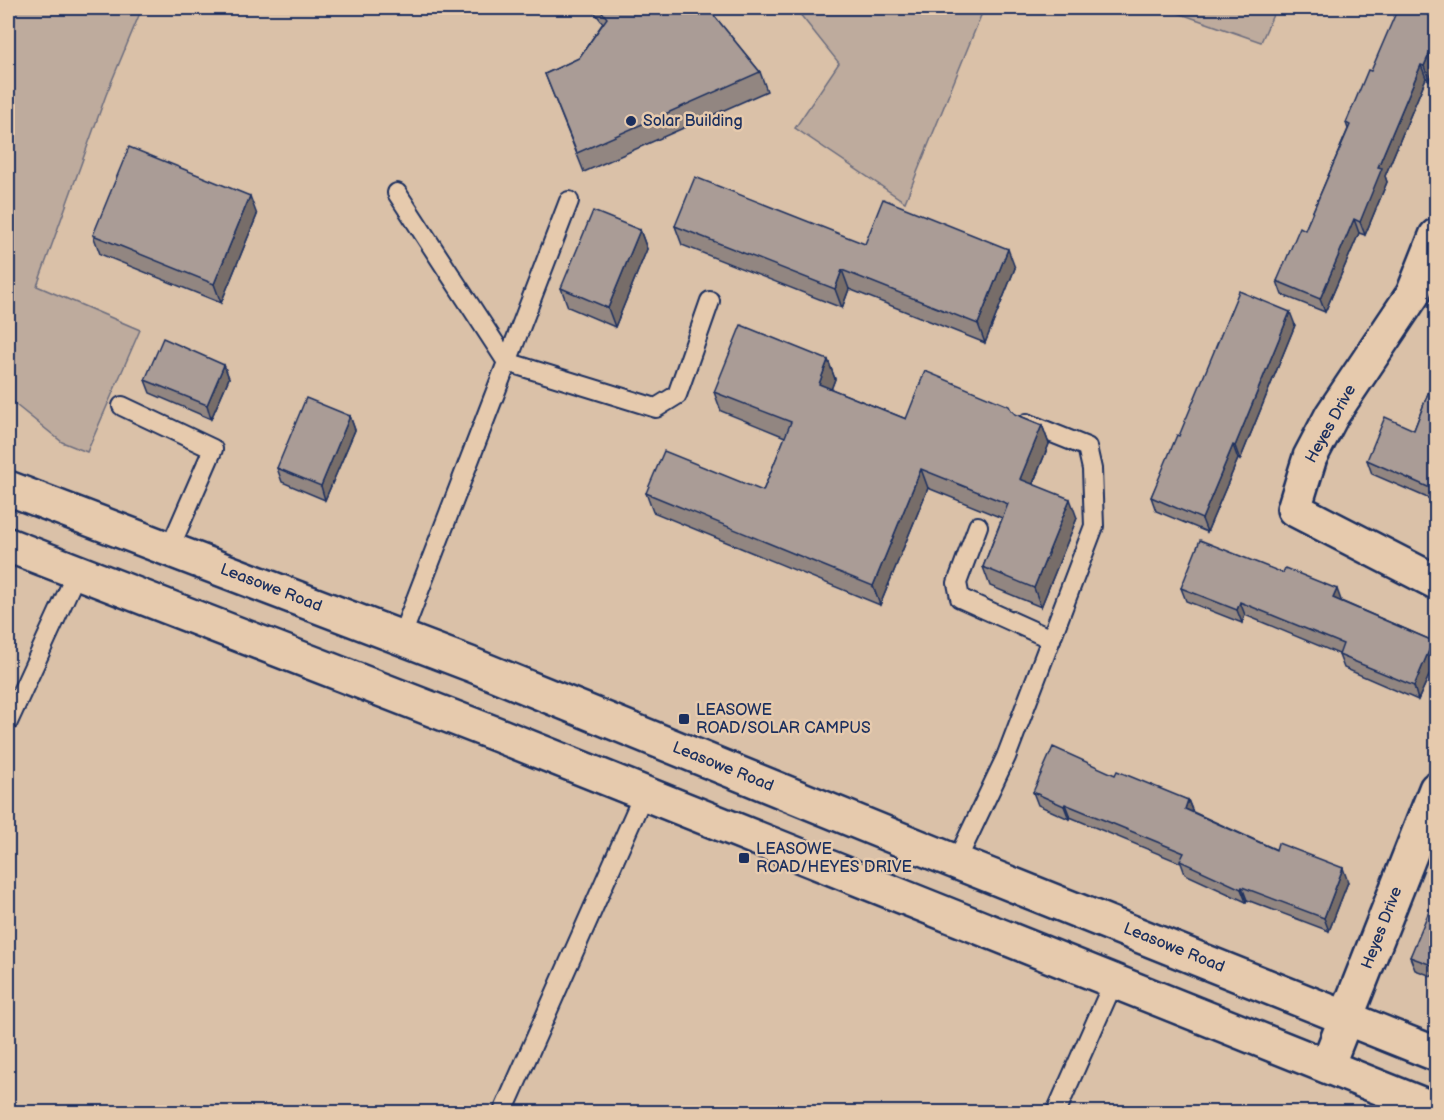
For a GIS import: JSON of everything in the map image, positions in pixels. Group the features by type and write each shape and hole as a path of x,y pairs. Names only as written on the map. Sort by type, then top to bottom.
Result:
{"main road":[{"name":"Heyes Drive","path":"1437,236 1413,294 1332,415 1310,457 1294,509 1437,582"},
{"path":"8,463 41,501"},
{"name":"Leasowe Road","path":"8,488 470,664 957,862 1437,1053"},
{"path":"8,545 496,734 1437,1110"},
{"name":"Heyes Drive","path":"1327,1066 1437,789"}],"lane":[{"path":"397,193 507,362 656,408 677,395 710,301"},
{"path":"401,638 569,201"},
{"path":"122,406 213,449 169,550"},
{"path":"957,862 1006,756 1094,526 1092,469 1087,447 1027,423"},
{"path":"978,525 957,583 960,598 1051,639"},
{"path":"8,722 77,572"},
{"path":"503,1113 644,793"},
{"path":"1056,1113 1114,981"}],"shaded area":[{"path":"8,8 142,8 106,95 37,286 140,330 87,452 62,442 16,405 8,394"},
{"path":"795,8 984,8 905,202 795,128 839,63"},
{"path":"1164,8 1276,8 1261,42"}],"building":[{"name":"Solar Building","path":"599,8 708,8 760,72 577,153 545,74 579,58 607,18"},
{"path":"1398,8 1437,8 1437,36 1424,66 1421,65 1378,167 1382,168 1360,222 1354,219 1320,299 1277,281 1300,227 1305,230 1350,125 1346,123 1368,70 1371,71"},
{"path":"129,147 250,196 214,284 93,235"},
{"path":"695,177 865,244 883,199 1008,249 978,324 842,270 835,289 675,226"},
{"path":"593,211 640,230 608,308 561,288"},
{"path":"1239,291 1290,312 1235,446 1233,445 1202,519 1151,497"},
{"path":"741,325 828,360 819,384 906,419 925,371 1009,406 1015,414 1042,425 1020,479 1070,499 1034,588 983,567 1008,504 921,469 873,586 646,493 664,451 763,491 791,422 714,392"},
{"path":"163,338 224,365 207,405 145,380"},
{"path":"1437,370 1437,491 1367,460 1385,417 1414,430"},
{"path":"306,398 350,416 321,486 277,468"},
{"path":"1200,540 1283,573 1285,568 1337,589 1333,598 1433,641 1414,686 1339,655 1343,644 1240,602 1237,610 1181,588"},
{"path":"1053,747 1115,775 1117,771 1188,800 1185,809 1276,850 1278,843 1343,868 1324,918 1242,887 1241,889 1180,861 1184,853 1033,792"},
{"path":"1432,904 1437,906 1437,967 1410,957"}],"place":[{"name":"Solar Building","path":"631,121"},
{"name":"LEASOWE ROAD/SOLAR CAMPUS","path":"684,719"},
{"name":"LEASOWE ROAD/HEYES DRIVE","path":"744,858"}]}
